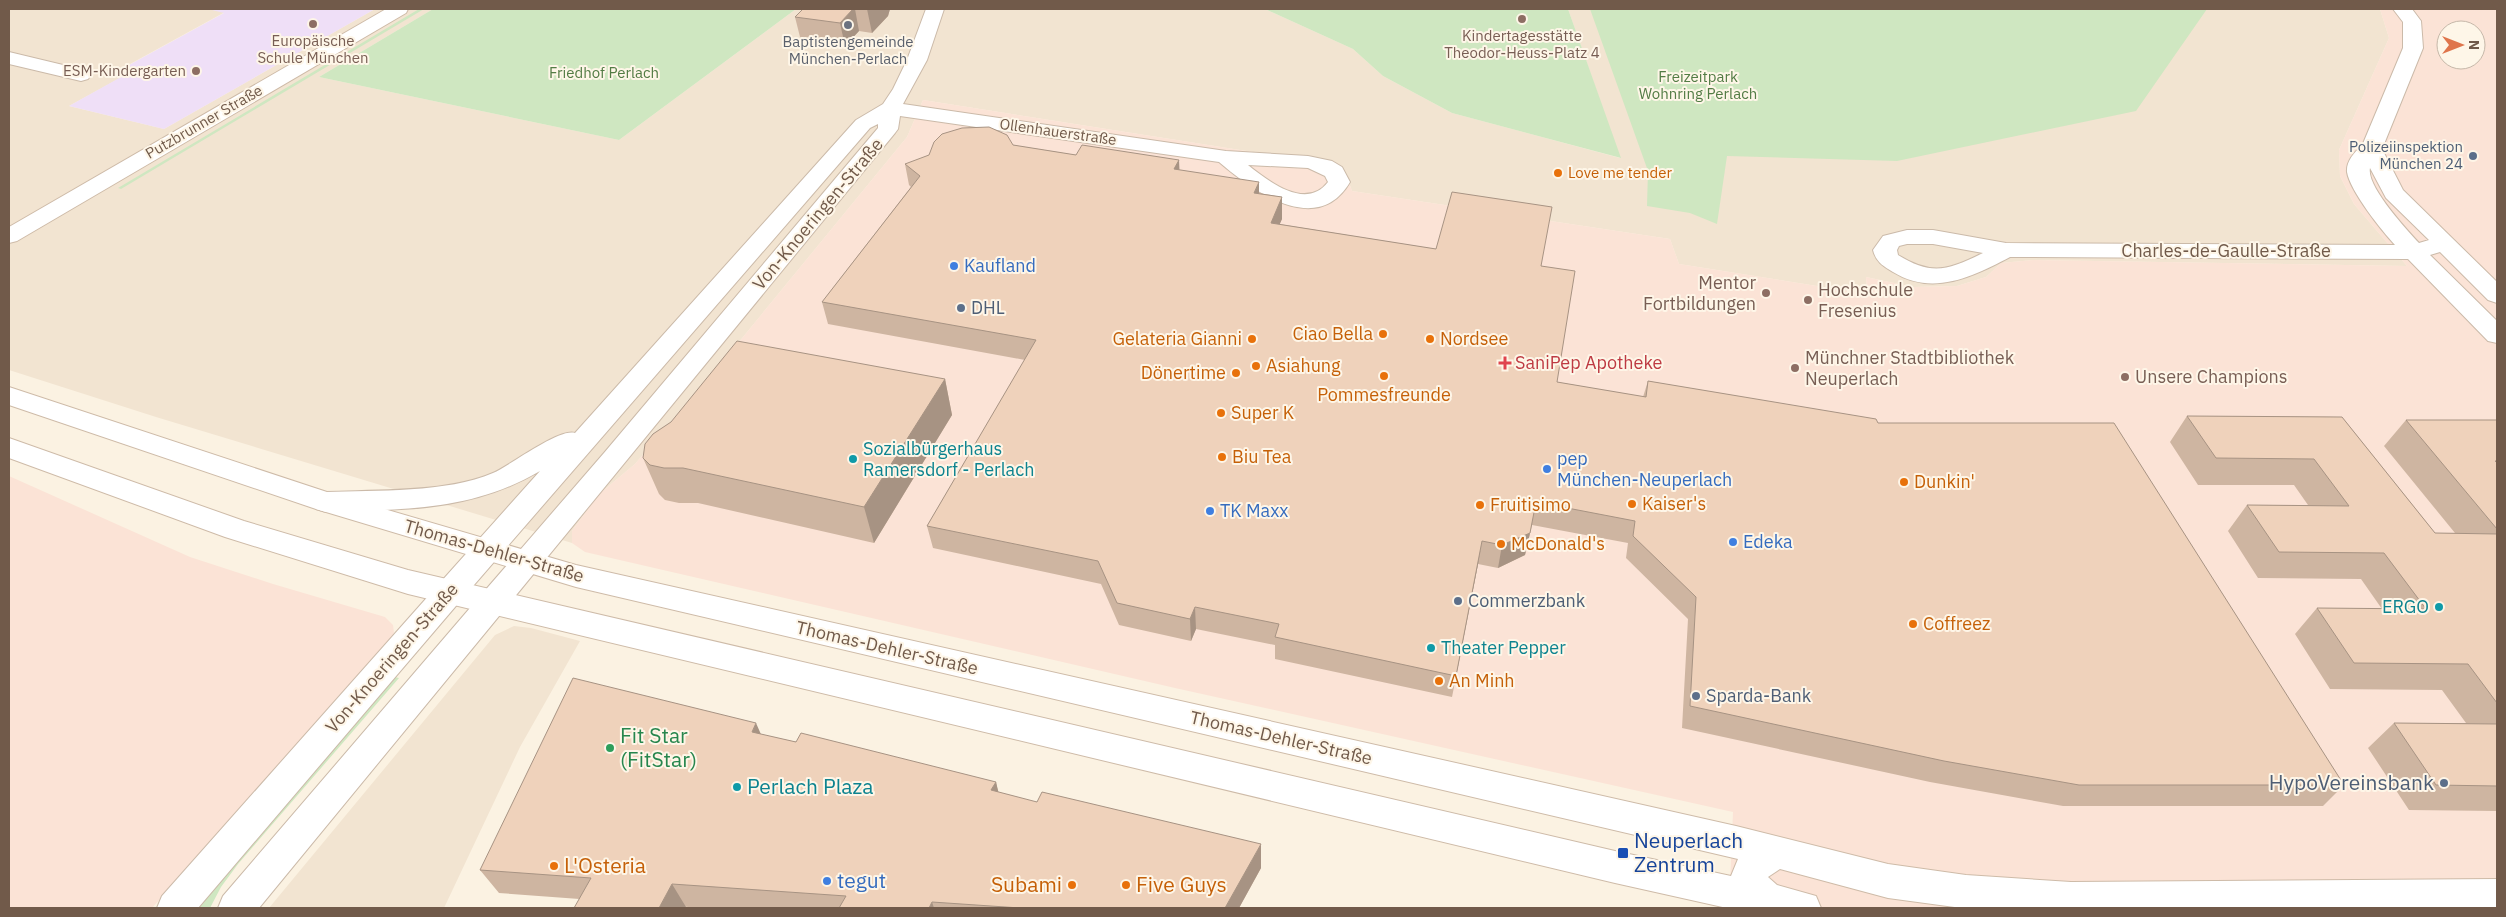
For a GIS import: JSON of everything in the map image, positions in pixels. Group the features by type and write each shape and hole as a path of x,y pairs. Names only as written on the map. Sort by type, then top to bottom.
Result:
{"street":[{"name":"Putzbrunner Straße","path":"9,236 399,9"},
{"path":"890,108 911,72 935,9"},
{"path":"2402,9 2412,21 2413,48 2375,134 2371,149 2362,156 2358,172 2378,209 2416,252 2497,335"},
{"path":"9,58 81,75"},
{"name":"Ollenhauerstraße","path":"890,108 1226,157"},
{"name":"Von-Knoeringen-Straße","path":"175,908 487,549 863,124 890,108"},
{"name":"Von-Knoeringen-Straße","path":"492,602 614,460 888,129 890,108"},
{"path":"2371,149 2394,193 2497,295"},
{"name":"Charles-de-Gaulle-Straße","path":"2006,250 2416,252 2444,243"},
{"name":"Thomas-Dehler-Straße","path":"9,396 326,502 576,576 1777,853 1888,881 1966,892 2070,899 2497,896"},
{"name":"Von-Knoeringen-Straße","path":"326,502 409,499 465,492 487,486 564,447 611,409"},
{"path":"9,448 235,529 347,565 450,592 1786,905"},
{"path":"236,908 492,602"},
{"path":"1777,853 1758,862 1750,871 1749,879 1752,888 1786,905"}],"shaded area":[{"path":"9,9 208,9 225,12 121,69 131,72 69,106 164,129 375,9 433,9 319,77 619,140 796,9 1265,9 1353,49 1383,76 1452,113 1620,158 1568,9 2380,9 2389,38 2339,150 2340,176 2354,204 2407,266 2033,260 2001,263 1986,277 1957,286 1913,287 1866,277 1867,294 1679,264 1670,239 1352,191 1348,180 1285,157 923,100 907,137 734,348 635,464 598,495 572,531 572,543 156,417 9,370"},
{"name":"ESM-Kindergarten","path":"208,9 375,9 164,129 69,106 130,72 120,70 224,13"},
{"path":"2380,9 2497,9 2497,908 1729,908 1733,812 1175,688 585,552 572,543 572,531 598,495 635,464 734,348 907,137 923,100 1285,157 1348,180 1352,191 1670,239 1679,264 1867,294 1866,277 1913,287 1957,286 1986,277 2001,263 2033,260 2407,266 2354,204 2340,176 2339,150 2389,38"},
{"path":"9,476 190,557 385,617 393,625 394,633 387,644 152,908 9,908"},
{"path":"514,626 531,628 580,641 520,747 444,908 269,908 495,635"}],"green space":[{"path":"419,9 424,9 121,189 118,188"},
{"name":"Friedhof Perlach","path":"433,9 796,9 619,140 319,77"},
{"path":"1265,9 1568,9 1621,158 1452,113 1383,76 1353,49"},
{"name":"Freizeitpark Wohnring Perlach","path":"1590,9 2207,9 2136,111 1897,161 1727,156 1717,224 1690,213 1647,206 1648,171"},
{"path":"390,676 399,678 238,864 221,887 210,908 188,908"}],"building":[{"path":"803,9 853,9 840,23 795,17"},
{"name":"pep München-Neuperlach","path":"989,127 1007,135 1013,145 1076,155 1082,145 1179,160 1174,169 1259,182 1254,193 1282,197 1271,223 1436,249 1452,192 1552,207 1541,266 1575,271 1557,382 1646,397 1648,381 1876,419 1878,423 2114,423 2344,785 2079,785 1944,761 1690,706 1696,597 1633,536 1635,521 1536,502 1530,533 1502,545 1482,541 1456,676 1275,637 1279,624 1195,607 1190,619 1117,603 1098,561 927,526 1036,340 822,302 920,176 905,164 929,155 934,142 942,134 962,128"},
{"path":"737,341 945,379 864,507 683,468 664,468 650,465 643,458 645,444 653,434 671,422"},
{"path":"2187,416 2342,417 2435,533 2497,534 2497,703 2468,664 2354,663 2317,608 2426,609 2384,553 2279,552 2247,505 2349,506 2314,459 2216,458"},
{"path":"2406,420 2497,420 2497,461 2495,461 2497,463 2497,529"},
{"name":"Perlach Plaza","path":"573,678 756,723 752,732 796,742 801,733 996,782 991,790 1037,802 1042,792 1261,844 1225,908 1020,908 932,902 929,908 839,908 846,896 672,884 659,908 574,908 591,878 480,870"},
{"path":"2394,723 2497,724 2497,786 2436,785"}],"place":[{"name":"Kindertagesstätte Theodor-Heuss-Platz 4","path":"1522,19"},
{"name":"Europäische Schule München","path":"313,24"},
{"name":"Baptistengemeinde München-Perlach","path":"848,25"},
{"name":"ESM-Kindergarten","path":"196,71"},
{"name":"Polizeiinspektion München 24","path":"2473,156"},
{"name":"Love me tender","path":"1558,173"},
{"name":"Kaufland","path":"954,266"},
{"name":"Mentor Fortbildungen","path":"1766,293"},
{"name":"Hochschule Fresenius","path":"1808,300"},
{"name":"DHL","path":"961,308"},
{"name":"Ciao Bella","path":"1383,334"},
{"name":"Gelateria Gianni","path":"1252,339"},
{"name":"Nordsee","path":"1430,339"},
{"name":"SaniPep Apotheke","path":"1505,363"},
{"name":"Asiahung","path":"1256,366"},
{"name":"Münchner Stadtbibliothek Neuperlach","path":"1795,368"},
{"name":"Dönertime","path":"1236,373"},
{"name":"Pommesfreunde","path":"1384,376"},
{"name":"Unsere Champions","path":"2125,377"},
{"name":"Super K","path":"1221,413"},
{"name":"Biu Tea","path":"1222,457"},
{"name":"Sozialbürgerhaus Ramersdorf - Perlach","path":"853,459"},
{"name":"pep München-Neuperlach","path":"1547,469"},
{"name":"Dunkin'","path":"1904,482"},
{"name":"Kaiser's","path":"1632,504"},
{"name":"Fruitisimo","path":"1480,505"},
{"name":"TK Maxx","path":"1210,511"},
{"name":"Edeka","path":"1733,542"},
{"name":"McDonald's","path":"1501,544"},
{"name":"Commerzbank","path":"1458,601"},
{"name":"ERGO","path":"2439,607"},
{"name":"Coffreez","path":"1913,624"},
{"name":"Theater Pepper","path":"1431,648"},
{"name":"An Minh","path":"1439,681"},
{"name":"Sparda-Bank","path":"1696,696"},
{"name":"Fit Star (FitStar)","path":"610,748"},
{"name":"HypoVereinsbank","path":"2444,783"},
{"name":"Perlach Plaza","path":"737,787"},
{"name":"Neuperlach Zentrum","path":"1623,853"},
{"name":"L'Osteria","path":"554,866"},
{"name":"tegut","path":"827,881"},
{"name":"Subami","path":"1072,885"},
{"name":"Five Guys","path":"1126,885"}]}
